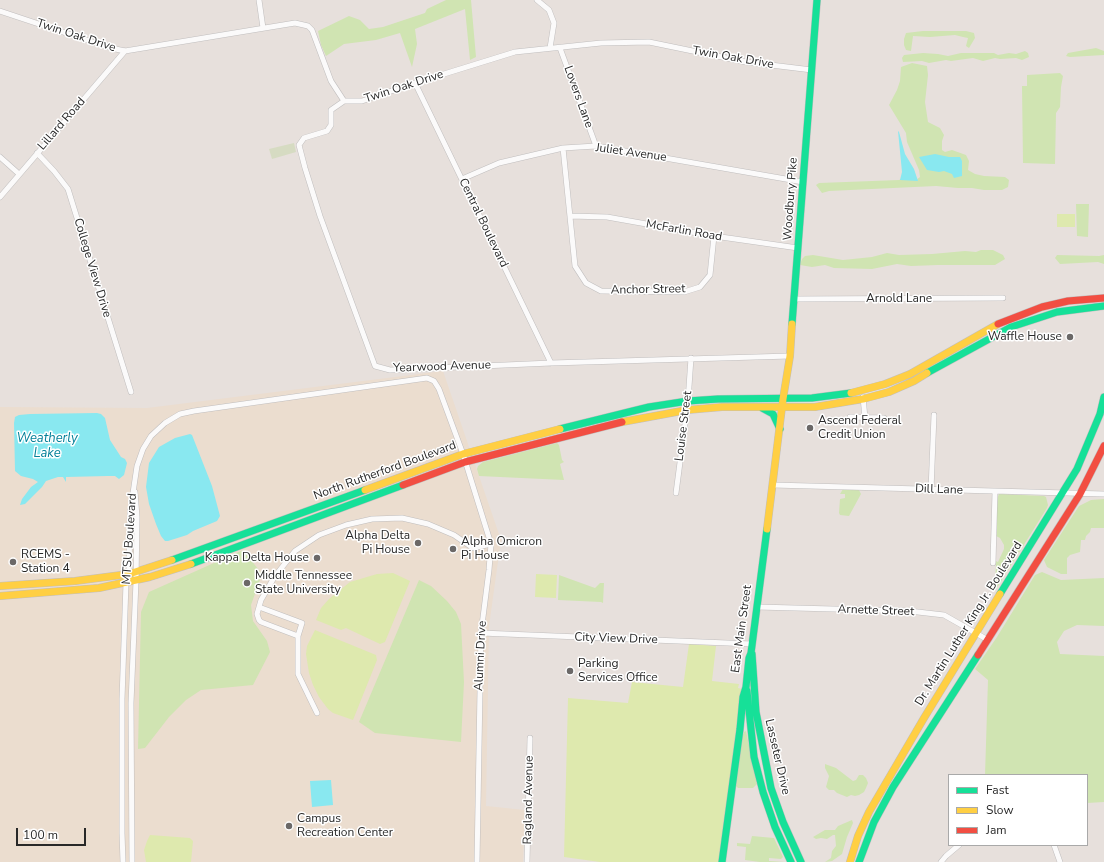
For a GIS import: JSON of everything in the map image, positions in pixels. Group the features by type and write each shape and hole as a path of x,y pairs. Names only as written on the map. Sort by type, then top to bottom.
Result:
{"main road":[{"name":"Woodbury Pike","path":"783,399 790,356 795,299 817,0"},
{"name":"North Rutherford Boulevard","path":"0,586 75,581 132,573 185,556 463,454 649,407 688,401 718,399 812,398 862,391 910,374 991,327 1011,318 1042,307 1068,301 1104,298"},
{"name":"North Rutherford Boulevard","path":"0,596 92,588 136,581 172,571 465,462 621,422 687,410 722,407 815,407 863,399 889,392 914,381 1011,327 1057,312 1104,306"},
{"name":"Dr. Martin Luther King Jr. Boulevard","path":"850,862 858,836 869,812 924,718 1077,469 1100,414 1104,397"},
{"name":"East Main Street","path":"722,862 743,697 746,687 749,658 752,653 783,399"},
{"path":"760,407 773,414 780,429"},
{"name":"Dr. Martin Luther King Jr. Boulevard","path":"859,862 874,822 893,788 1080,494 1104,446"},
{"name":"Lasseter Drive","path":"752,653 754,673 752,713 754,758 763,792 775,827 791,862"},
{"name":"Lasseter Drive","path":"746,687 771,788 783,822 801,862"},
{"path":"739,735 752,713"}],"street":[{"path":"259,0 263,28"},
{"path":"537,0 549,10 554,23 550,48"},
{"name":"Twin Oak Drive","path":"0,11 111,48 125,51 295,23 308,26 312,30 331,81 344,101 362,102 415,83 515,52 601,43 649,42 746,62 812,70"},
{"name":"Lovers Lane","path":"560,48 596,146"},
{"name":"Lillard Road","path":"0,197 125,51"},
{"name":"Central Boulevard","path":"415,83 551,363"},
{"name":"Yearwood Avenue","path":"344,101 331,110 331,125 326,131 304,138 299,145 320,216 375,366 390,370 691,358 790,356"},
{"name":"Juliet Avenue","path":"462,179 499,163 563,148 596,146 803,182"},
{"name":"Anchor Street","path":"563,148 576,266 586,282 601,291 684,292 700,287 710,275 714,236"},
{"name":"College View Drive","path":"37,153 68,189 131,392"},
{"path":"0,157 19,174"},
{"name":"McFarlin Road","path":"570,216 607,218 798,248"},
{"name":"Arnold Lane","path":"795,299 1003,298"},
{"name":"Louise Street","path":"676,493 688,401 691,358"},
{"name":"MTSU Boulevard","path":"132,862 131,703 136,581 132,573 130,513 137,466 143,449 151,436 165,423 180,414 194,410 427,378 434,380 439,389 463,454"},
{"path":"862,391 865,418"},
{"path":"931,490 934,415"},
{"path":"850,417 884,418"},
{"name":"Alumni Drive","path":"463,454 491,544 490,570 481,633 477,862"},
{"name":"Dill Lane","path":"773,485 1104,494"},
{"path":"993,563 995,492"},
{"path":"298,636 261,622 257,617 259,607 261,600 276,576 295,552 320,535 346,524 372,519 402,518 428,524 454,535 473,548 491,544"},
{"name":"MTSU Boulevard","path":"124,862 122,833 122,699 126,583 132,573"},
{"path":"259,607 302,623 298,636 298,674 318,713"},
{"name":"Arnette Street","path":"757,607 909,611 944,615 988,640"},
{"name":"City View Drive","path":"481,633 752,644"},
{"name":"Ragland Avenue","path":"527,862 530,738"},
{"path":"941,862 958,846"},
{"path":"1054,846 1060,862"}],"shaded area":[{"name":"Middle Tennessee State University","path":"443,371 501,540 489,626 486,806 525,810 523,862 0,862 0,407 147,408"}],"green space":[{"path":"446,0 471,0 476,57 470,60 465,9 415,29 417,44 412,67 400,33 376,40 344,44 326,56 321,45 318,31 349,16 360,20 369,29 383,27 425,13 427,9"},
{"path":"923,31 966,31 974,33 975,38 969,48 966,46 968,38 955,35 930,37 913,36 911,51 906,50 904,39 906,33"},
{"path":"1096,48 1104,51 1104,55 1066,56 1068,53"},
{"path":"1025,51 1028,53 1029,57 1022,60 1016,58 995,58 983,61 973,58 929,63 922,61 903,62 902,58 904,55 923,53 948,56 961,53 994,53 998,55 1009,53 1016,54"},
{"path":"912,63 927,66 928,75 925,102 928,122 940,128 944,135 942,150 945,152 952,150 966,155 969,161 968,170 975,174 984,176 1005,177 1009,180 1008,187 1002,190 984,190 936,186 829,191 822,193 816,185 819,183 899,180 904,178 916,180 920,177 919,170 907,142 906,133 889,105 900,81 901,67"},
{"path":"1060,73 1063,76 1060,107 1056,113 1055,164 1023,163 1022,86 1027,86 1027,75"},
{"path":"294,143 296,152 272,159 269,149"},
{"path":"1076,204 1089,204 1088,237 1077,236"},
{"path":"1057,214 1075,214 1075,227 1057,227"},
{"path":"981,250 993,250 1003,255 1005,259 995,265 911,266 897,264 872,269 834,268 825,265 812,267 800,265 805,256 813,255 843,260 872,257 887,253 899,255 932,254 965,251 976,252"},
{"path":"1057,255 1104,255 1104,264 1098,262 1060,264 1055,258"},
{"path":"557,443 564,462 560,464 564,480 479,476 477,469 483,462"},
{"path":"843,489 859,490 861,494 849,516 840,515 839,513 840,499 845,498 845,494 840,494"},
{"path":"999,494 1044,496 1046,497 1048,505 995,591 996,561 998,562 1004,549 1004,545 1000,538 996,536 997,499"},
{"path":"1104,499 1104,528 1091,528 1085,540 1081,540 1080,552 1070,555 1067,558 1067,574 1061,574 1047,567 1044,560 1079,506 1091,500"},
{"path":"243,550 262,574 251,605 253,621 267,641 270,652 253,685 201,690 186,700 169,717 145,748 138,749 141,612 149,592"},
{"path":"1042,572 1061,580 1104,578 1104,626 1077,625 1064,631 1057,642 1060,654 1104,656 1104,802 1088,803 1088,774 985,774 988,680 975,669 997,637 1035,575"},
{"path":"393,573 410,581 385,642 380,644 346,628 341,630 316,620 321,608 329,599 350,582 377,574"},
{"path":"536,574 557,575 556,598 535,597"},
{"path":"559,575 595,588 600,583 604,583 603,603 558,600"},
{"path":"419,580 431,586 447,601 456,612 461,624 464,682 461,742 375,733 359,722"},
{"path":"315,630 376,655 377,660 353,720 333,713 328,709 319,697 313,685 309,673 306,654 307,646"},
{"path":"689,644 716,646 712,681 739,684 738,688 742,689 719,862 600,862 564,857 568,698 628,703 632,682 683,687"},
{"path":"746,731 757,784 753,788 738,788 736,786 742,738 744,732"},
{"path":"825,764 836,768 853,781 856,780 859,775 863,775 868,783 864,792 859,795 851,795 847,797 837,793 834,790 829,790 826,787 829,776 825,768"},
{"path":"852,820 853,823 842,854 832,861 825,862 831,858 832,851 836,846 835,835 827,839 816,839 813,837 825,830 835,830 838,826"},
{"path":"150,835 190,838 193,841 191,862 146,862 144,850"},
{"path":"752,836 774,838 783,857 781,859 769,858 769,861 785,862 760,862 745,860 746,847 737,846 737,843 750,844"}],"water":[{"path":"898,131 905,154 914,169 918,181 900,180 902,172"},
{"path":"935,154 949,157 960,157 962,161 962,176 954,178 952,174 944,171 939,172 927,170 919,157"},
{"name":"Weatherly Lake","path":"30,414 101,414 105,418 110,440 121,457 125,459 127,463 124,475 119,479 115,476 66,477 66,482 63,477 58,477 46,481 25,504 20,505 22,499 31,487 38,482 21,476 15,471 15,417"},
{"path":"190,434 192,435 212,486 220,516 217,521 187,535 165,541 161,536 149,504 146,487 149,463 159,447 175,438"},
{"path":"331,780 333,805 312,807 310,781"}],"traffic: fast":[{"path":"792,324 817,0"},
{"path":"927,373 1011,327 1057,312 1104,306"},
{"path":"560,429 649,407 688,401 718,399 812,398 851,393"},
{"path":"1000,594 1077,469 1100,414 1104,397"},
{"path":"762,408 773,414 780,429"},
{"path":"191,564 403,485"},
{"path":"172,560 365,490"},
{"path":"722,862 743,697 751,653 767,529"},
{"path":"752,654 756,712 771,788 783,822 801,862"},
{"path":"859,862 874,822 893,787 978,655"},
{"path":"747,691 754,757 763,792 775,827 791,862"}],"traffic: slow":[{"path":"767,529 783,399 790,356 792,324"},
{"path":"851,393 885,384 910,374 998,324"},
{"path":"622,422 687,410 722,407 815,407 863,399 889,392 914,381 927,373"},
{"path":"365,490 463,454 560,429"},
{"path":"0,586 75,581 129,574 172,560"},
{"path":"0,596 99,588 150,577 191,564"},
{"path":"850,862 858,836 869,812 924,718 1000,594"}],"traffic: jam":[{"path":"998,324 1042,307 1068,301 1104,298"},
{"path":"403,485 465,462 622,422"},
{"path":"978,655 1080,494 1104,446"}],"place":[{"name":"Waffle House","path":"1070,337"},
{"name":"Ascend Federal Credit Union","path":"810,428"},
{"name":"Alpha Delta Pi House","path":"418,543"},
{"name":"Alpha Omicron Pi House","path":"453,549"},
{"name":"Kappa Delta House","path":"317,558"},
{"name":"RCEMS - Station 4","path":"13,562"},
{"name":"Middle Tennessee State University","path":"247,583"},
{"name":"Parking Services Office","path":"570,671"},
{"name":"Campus Recreation Center","path":"289,826"}]}
